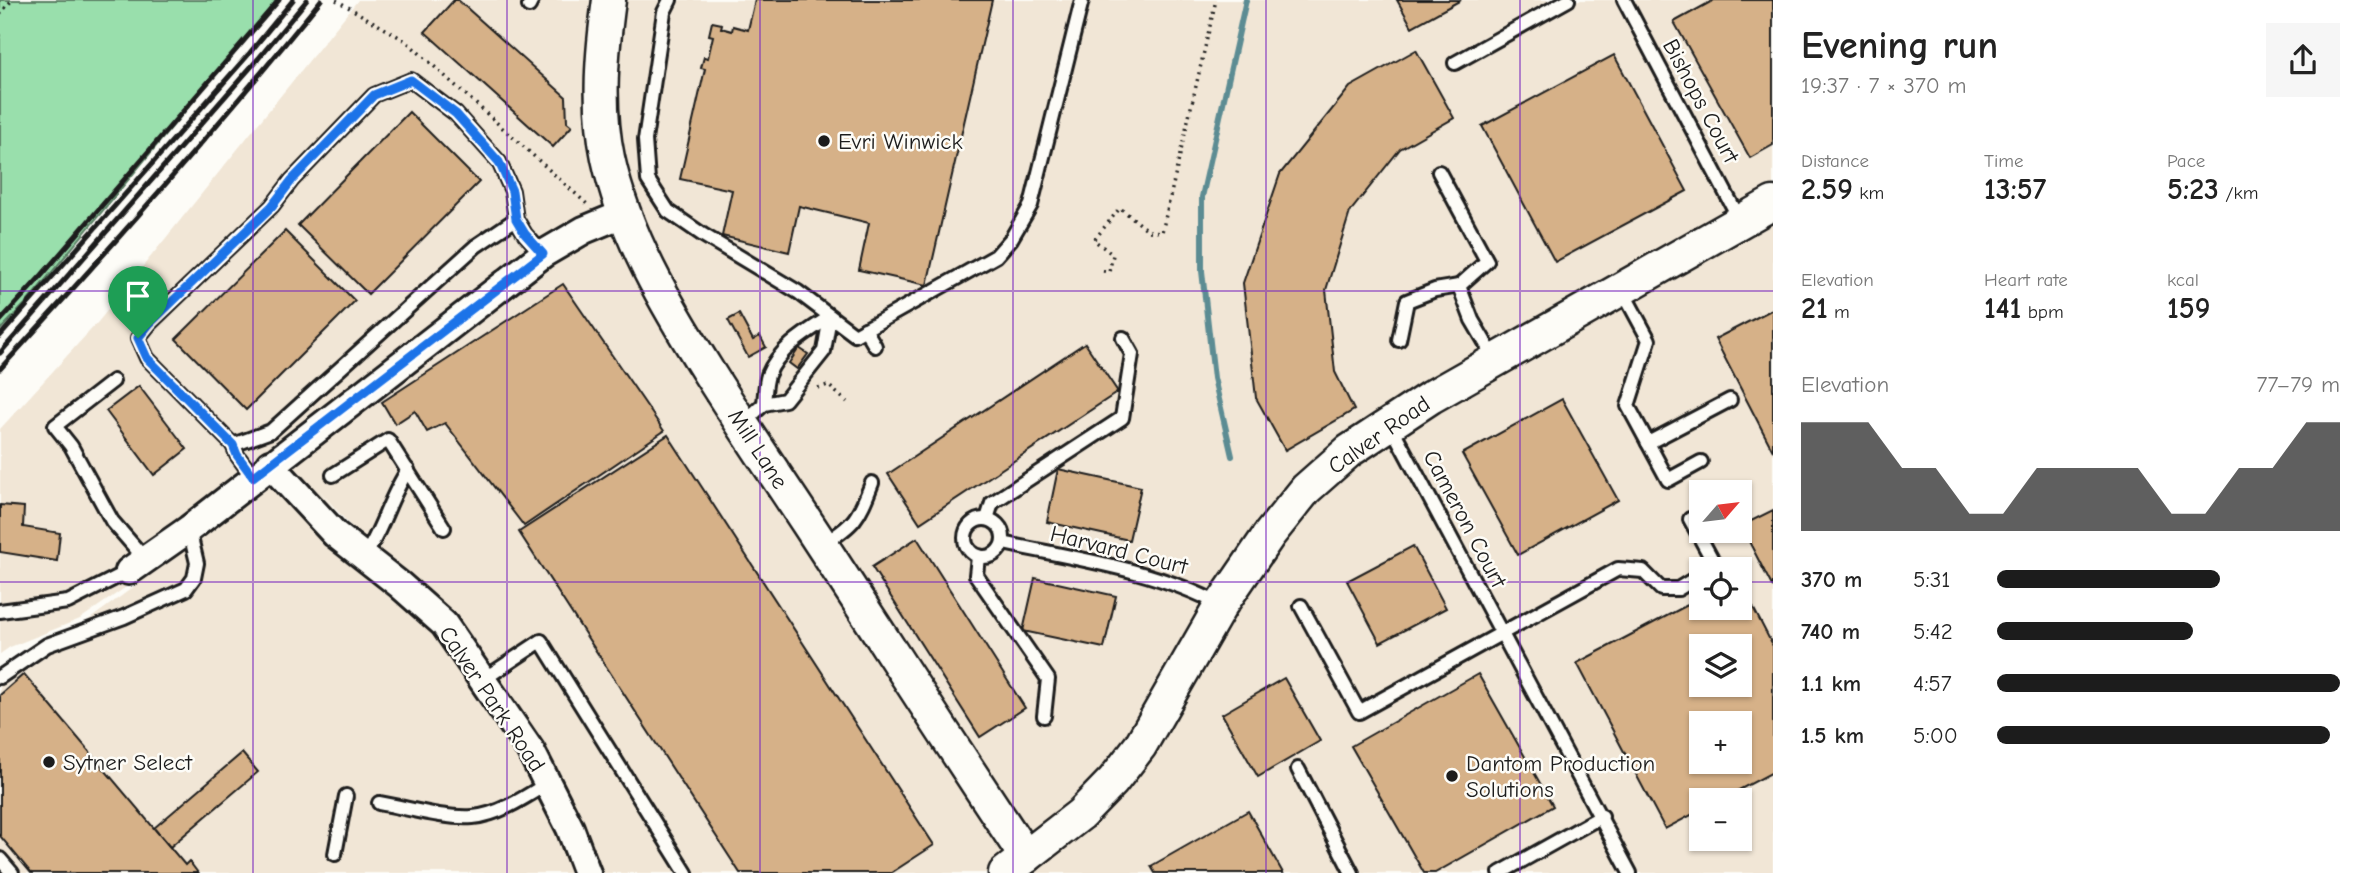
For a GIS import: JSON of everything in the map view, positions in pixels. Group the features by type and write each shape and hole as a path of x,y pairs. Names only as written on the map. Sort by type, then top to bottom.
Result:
{"street":[{"name":"Mill Lane","path":"609,0 603,44 601,102 608,158 642,257 672,314 753,414 822,545 1016,865"},
{"name":"Calver Road","path":"1016,865 1080,814 1120,773 1140,746 1221,605 1269,535 1306,489 1349,451 1431,397 1773,203"},
{"path":"137,566 543,254 584,230 625,213"},
{"name":"Calver Park Road","path":"262,470 444,624 484,679 549,783 587,873"}],"lane":[{"path":"670,0 664,12 645,140 648,180 668,211 798,292 855,335 996,256 1011,239 1031,205 1082,0"},
{"path":"1455,63 1568,0"},
{"name":"Bishops Court","path":"1624,0 1741,222"},
{"path":"262,470 237,455 233,445 147,358 138,338 150,323 272,206 292,180 374,95 411,80 456,114 499,162 512,191 516,219 543,254"},
{"path":"1399,340 1407,301 1435,290 1459,286 1487,261 1439,172"},
{"path":"233,445 271,431 476,246 516,219"},
{"path":"1459,286 1472,320 1496,361"},
{"path":"1622,290 1649,340 1628,406 1668,480 1701,462"},
{"path":"753,414 785,400 824,351 830,317"},
{"path":"753,414 768,375 793,341 830,317"},
{"path":"865,329 875,346"},
{"path":"988,519 992,503 1122,418 1132,354 1123,338"},
{"path":"0,611 68,602 137,566 71,446 55,426 113,382"},
{"path":"1648,443 1730,400"},
{"name":"Cameron Court","path":"1390,424 1602,816 1630,873"},
{"path":"333,475 388,440 444,528"},
{"path":"364,556 376,540 396,488 408,470"},
{"path":"822,545 853,524 872,484"},
{"path":"988,519 998,524 1003,543 994,555 978,556 971,552 965,543 965,535 974,521 988,519"},
{"path":"0,677 47,645 124,617 186,589 194,578 197,563 189,528"},
{"name":"Harvard Court","path":"1003,543 1164,579 1221,605"},
{"path":"978,556 976,575 1048,680 1044,716"},
{"path":"1301,606 1359,712 1618,569 1643,571 1661,589 1678,589 1689,582"},
{"path":"484,679 541,641 686,873"},
{"path":"1298,769 1352,873"},
{"path":"379,803 431,813 472,817 492,813 549,783"},
{"path":"335,854 346,796"},
{"path":"1500,873 1602,816"},
{"path":"0,859 10,873"}],"path":[{"path":"0,13 12,0"},
{"path":"336,0 406,41 591,208"},
{"path":"1103,271 1109,272 1113,255 1094,240 1120,208 1149,231 1162,232 1216,0"},
{"path":"817,388 828,385 847,402"}],"shaded area":[{"path":"358,0 1773,0 1773,873 591,873 561,780 412,583 356,532 319,490 465,670 537,790 578,873 0,873 0,685 263,492 80,619 10,647 0,654 0,429 98,322"}],"green space":[{"path":"0,0 277,0 28,301 0,330"}],"building":[{"path":"454,0 458,0 566,97 567,122 572,126 553,147 425,32"},
{"name":"Evri Winwick","path":"755,0 992,0 927,285 859,270 869,223 799,206 789,252 722,236 732,190 680,179 705,69 701,68 704,57 708,58 713,36 709,35 712,22 722,24 721,28 732,31 733,26 748,30"},
{"path":"1397,0 1461,0 1412,27"},
{"path":"1714,0 1773,0 1773,145 1750,158 1674,22"},
{"path":"1416,50 1454,118 1400,149 1350,212 1326,290 1335,372 1354,410 1285,450 1256,398 1243,283 1280,174 1350,87"},
{"path":"1614,55 1687,191 1555,262 1482,126"},
{"path":"409,112 479,182 368,294 298,225"},
{"path":"285,231 355,301 246,410 176,339"},
{"path":"563,284 664,431 524,526 445,423 427,432 415,411 395,424 382,402"},
{"path":"1773,309 1773,451 1715,339"},
{"path":"739,314 753,340 760,336 766,347 748,357 728,320"},
{"path":"1085,343 1118,392 920,523 888,474"},
{"path":"799,348 808,354 797,369 789,363"},
{"path":"139,386 187,449 154,475 106,411"},
{"path":"1562,399 1618,500 1518,555 1462,454"},
{"path":"668,435 934,845 891,873 740,873 519,532"},
{"path":"1058,469 1141,487 1129,540 1047,522"},
{"path":"0,505 24,507 23,527 60,533 57,561 0,552"},
{"path":"1773,510 1773,588 1750,543 1752,543 1752,520"},
{"path":"917,538 1025,708 980,737 872,567"},
{"path":"1413,546 1446,608 1380,643 1347,581"},
{"path":"1035,578 1116,596 1104,648 1023,631"},
{"path":"1689,604 1689,620 1752,620 1752,605 1773,646 1773,772 1743,788 1689,788 1689,816 1665,829 1577,663"},
{"name":"Sytner Select","path":"24,674 185,865 189,861 198,873 31,873 0,836 0,695"},
{"name":"Dantom Production Solutions","path":"1478,674 1553,806 1435,873 1424,873 1351,746"},
{"path":"1284,678 1320,741 1258,777 1222,714"},
{"path":"242,753 258,772 170,847 154,828"},
{"path":"1248,811 1283,873 1155,873 1151,866"}],"waterway":[{"path":"1232,456 1214,378 1202,271 1202,197 1246,0"}],"railway":[{"path":"0,321 279,0"},
{"path":"0,336 248,55 293,0"},
{"path":"0,353 307,0"},
{"path":"0,369 164,187 321,0"}],"place":[{"name":"Evri Winwick","path":"824,141"},
{"name":"Sytner Select","path":"49,762"},
{"name":"Dantom Production Solutions","path":"1452,776"}],"route":[{"path":"411,80 456,114 499,162 512,191 516,219 543,254 253,477 233,445 147,358 138,338 150,323 272,206 292,180 374,95 411,80"}]}
